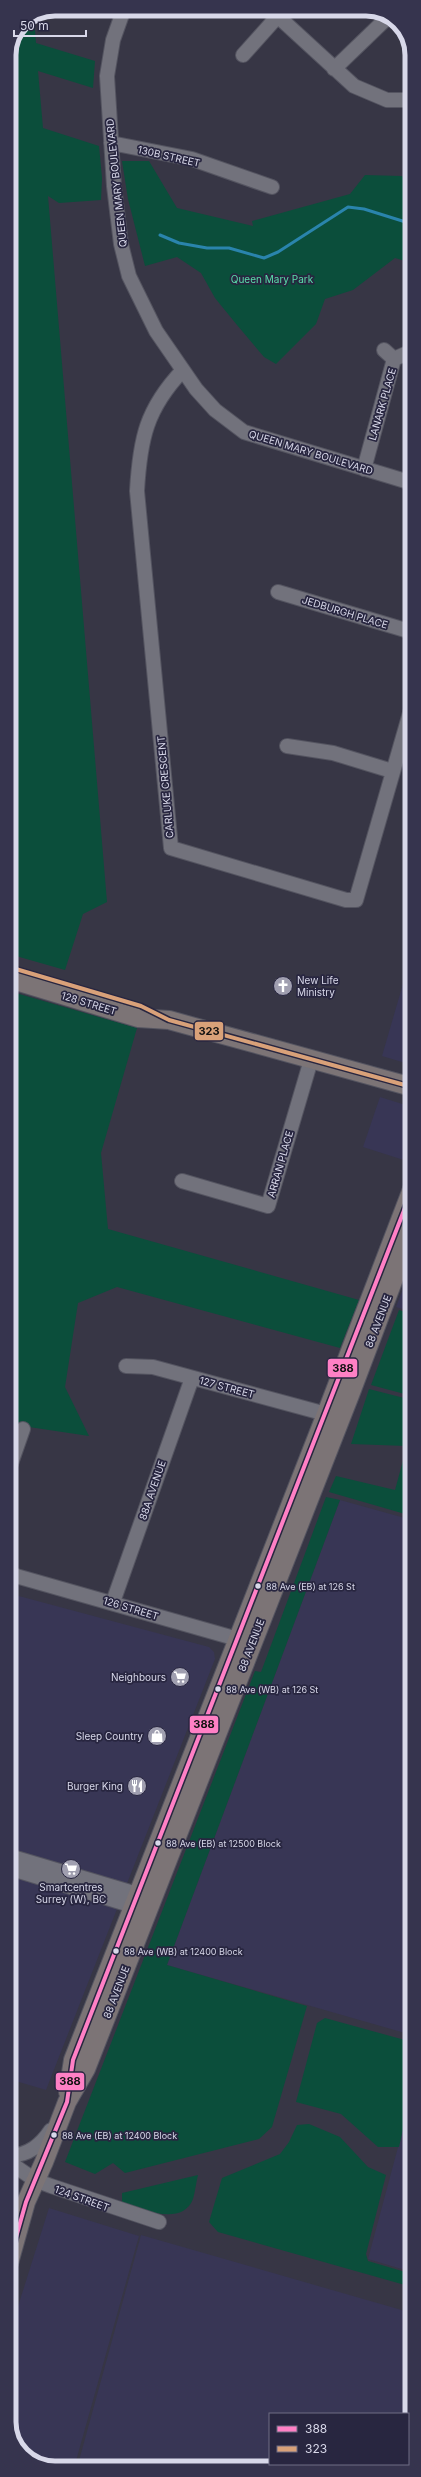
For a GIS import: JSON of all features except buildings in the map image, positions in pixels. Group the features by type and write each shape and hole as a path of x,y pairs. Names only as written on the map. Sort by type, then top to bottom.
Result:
{"main road":[{"name":"128 STREET","path":"16,969 141,1006 169,1020 405,1085"},
{"name":"128 STREET","path":"16,981 138,1018 169,1020"},
{"name":"88 AVENUE","path":"245,1641 326,1414 405,1207"},
{"name":"88 AVENUE","path":"16,2238 26,2202 44,2162 64,2108 86,2069 143,1902 245,1641 405,1248"}],"street":[{"name":"QUEEN MARY BOULEVARD","path":"122,16 113,40 107,76 111,143 121,244 130,276 156,331 183,370 215,410 244,432 405,481"},
{"path":"243,55 272,16"},
{"path":"277,16 354,86 387,100 405,100"},
{"path":"334,69 384,20"},
{"name":"130B STREET","path":"111,143 192,159 272,187"},
{"path":"384,350 394,359"},
{"name":"LANARK PLACE","path":"364,469 394,359 405,354"},
{"name":"CARLUKE CRESCENT","path":"183,370 166,388 147,423 139,452 137,491 171,848 346,900 356,900 405,729"},
{"name":"JEDBURGH PLACE","path":"278,592 405,630"},
{"path":"287,746 333,753 392,771"},
{"name":"ARRAN PLACE","path":"182,1181 268,1206 310,1060"},
{"name":"127 STREET","path":"126,1366 153,1368 326,1414"},
{"name":"88A AVENUE","path":"113,1602 192,1378"},
{"path":"16,1449 23,1429"},
{"name":"126 STREET","path":"16,1576 113,1602 245,1641"},
{"path":"16,1858 143,1902"},
{"path":"16,1870 143,1902"},
{"path":"16,2155 24,2153 41,2145 64,2108"},
{"name":"124 STREET","path":"16,2167 35,2180 84,2199 159,2222"}],"shaded area":[{"path":"405,977 405,1063 382,1056"},
{"path":"380,1097 405,1105 405,1160 363,1147"},
{"path":"405,1284 405,1310 396,1307"},
{"path":"340,1500 405,1518 405,2033 167,1965"},
{"name":"Smartcentres Surrey (W), BC","path":"16,1595 209,1647 214,1652 215,1659 46,2090 16,2081"},
{"path":"404,2125 405,2125 405,2270 368,2259"},
{"path":"49,2208 139,2236 76,2461 52,2461 35,2456 24,2446 18,2435 16,2427 16,2313"},
{"path":"141,2235 405,2311 405,2413 269,2413 269,2461 79,2461"}],"green space":[{"path":"34,22 36,43 95,61 93,88 38,71 43,128 99,146 102,178 101,200 59,203 48,196 107,902 83,914 65,970 16,956 16,55 19,40 27,27"},
{"name":"Queen Mary Park","path":"122,161 149,161 177,208 253,226 252,221 350,194 365,175 401,176 405,177 405,261 395,258 353,290 325,299 316,324 276,364 264,357 237,325 215,298 201,273 177,257 145,266 128,199"},
{"path":"16,993 137,1028 101,1153 108,1229 359,1300 340,1348 117,1287 78,1303 65,1387 89,1436 16,1425"},
{"path":"399,1310 405,1312 405,1394 371,1385"},
{"path":"369,1389 405,1398 405,1446 351,1444"},
{"path":"405,1453 405,1514 329,1492 336,1476 395,1490"},
{"path":"326,1497 340,1500 167,1965 307,2006 272,2127 259,2139 125,2173 113,2163 95,2174 65,2162 255,1671 261,1672"},
{"path":"325,2018 405,2040 405,2125 399,2147 378,2147 341,2114 296,2102 317,2023"},
{"path":"309,2124 340,2137 368,2167 386,2175 366,2254 368,2261 405,2272 405,2285 218,2232 209,2222 222,2178 280,2154 289,2142 297,2125"},
{"path":"198,2175 193,2199 188,2207 180,2212 161,2214 122,2203 122,2193"}],"waterway":[{"path":"160,235 179,243 207,248 229,248 264,258 278,252 348,207 364,209 405,222"}],"transit line":[{"name":"323","path":"16,969 141,1006 169,1020 405,1085"},
{"name":"388","path":"16,2237 26,2202 67,2102 73,2060 405,1208"}],"place":[{"name":"New Life Ministry","path":"283,986"},
{"name":"88 Ave (EB) at 126 St","path":"258,1586"},
{"name":"Neighbours","path":"180,1677"},
{"name":"88 Ave (WB) at 126 St","path":"218,1689"},
{"name":"Sleep Country","path":"157,1736"},
{"name":"Burger King","path":"137,1786"},
{"name":"88 Ave (EB) at 12500 Block","path":"158,1843"},
{"name":"Smartcentres Surrey (W), BC","path":"71,1869"},
{"name":"88 Ave (WB) at 12400 Block","path":"116,1951"},
{"name":"88 Ave (EB) at 12400 Block","path":"54,2135"}]}
